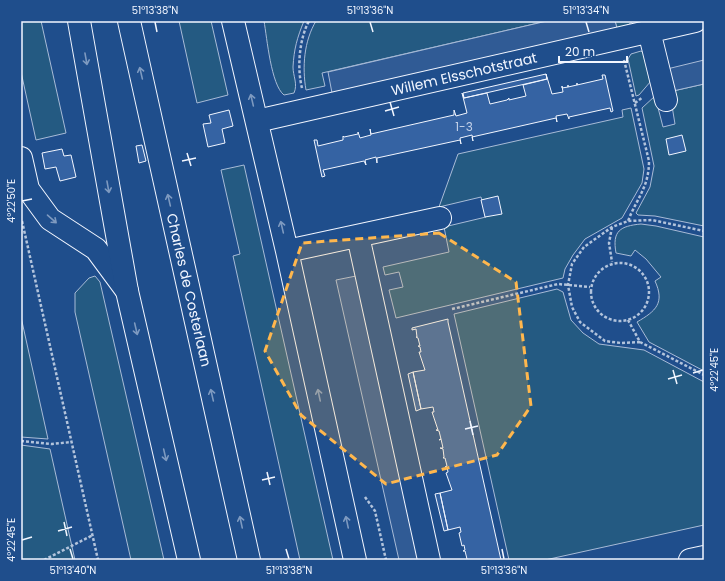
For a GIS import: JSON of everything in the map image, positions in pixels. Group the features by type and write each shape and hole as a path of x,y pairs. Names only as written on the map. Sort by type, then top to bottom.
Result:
{"street":[{"path":"79,21 127,291 190,560"},
{"name":"Charles de Costerlaan","path":"130,21 249,560"},
{"path":"234,21 287,251 355,560"},
{"name":"Willem Elsschotstraat","path":"257,121 695,21"},
{"path":"649,31 666,100"},
{"path":"21,158 28,189 50,219 96,249 127,291"},
{"path":"287,251 440,218"},
{"path":"358,236 429,560"}],"path":[{"path":"307,110 300,79 301,50 309,21"},
{"path":"618,38 649,161 649,175 645,188 628,221"},
{"path":"21,217 98,560"},
{"path":"704,231 652,220 628,221 612,227 584,248 572,264 568,285 572,307 580,322 605,341 627,343 640,342 704,375"},
{"path":"612,227 610,243 612,262"},
{"path":"612,262 632,264 644,274 650,286 648,301 643,311 628,320 611,320 603,316 595,309 591,298 590,287 594,276 602,268 612,262"},
{"path":"452,309 558,284 590,287"},
{"path":"628,320 640,342"},
{"path":"21,442 52,444 72,442"},
{"path":"44,560 93,535"}],"highlighted area":[{"path":"439,233 516,282 531,406 497,455 386,484 301,415 265,351 302,243"}],"shaded area":[{"path":"21,21 41,21 66,133 36,140 21,72"},
{"path":"179,21 211,21 228,95 197,103"},
{"path":"264,21 304,21 294,55 293,67 296,86 294,93 284,95 276,82 270,61"},
{"path":"316,21 547,21 322,73 325,86 306,90 304,72 305,54 309,37"},
{"path":"547,21 615,21 617,28 332,93 328,72"},
{"path":"615,21 633,21 628,25 617,28"},
{"path":"641,51 645,54 651,81 639,95 636,96 628,59 631,54"},
{"path":"704,60 704,84 673,91 667,69"},
{"path":"704,84 704,226 655,216 638,215 636,213 650,187 654,166 642,108 655,96 663,127 675,124 672,106 673,91"},
{"path":"631,108 644,169 642,183 622,218 585,239 565,269 563,278 396,318 389,290 403,287 399,272 385,275 383,267 449,252 444,227 486,217 481,197 439,207 458,154 623,117 622,110"},
{"path":"244,165 333,560 300,560 233,256 240,254 221,170"},
{"path":"641,224 704,237 704,371 649,342 637,322 654,310 657,306 659,295 655,281 661,277 646,259 635,250 631,256 616,253 615,239 619,231 623,228"},
{"path":"95,276 100,282 164,560 131,560 75,312 75,293 89,278"},
{"path":"356,276 420,560 399,560 336,280"},
{"path":"557,289 563,292 571,320 583,333 599,344 644,350 704,382 704,525 545,560 509,560 454,314"},
{"path":"21,317 48,439 21,437"},
{"path":"21,445 50,449 75,560 21,560"}],"building":[{"path":"546,74 552,94 563,92 562,88 603,79 602,75 605,75 613,111 611,112 610,108 569,117 569,119 567,114 556,116 557,122 556,118 472,137 472,135 460,138 461,144 460,140 377,158 377,163 376,157 365,160 366,165 364,161 323,170 325,176 322,177 314,140 317,140 318,146 343,140 343,136 358,134 358,132 360,138 371,135 370,129 371,134 454,115 454,110 456,116 467,113 462,93 464,98 487,93 490,104 507,100 509,98 509,100 526,96 523,85 547,79"},
{"path":"546,74 547,79 464,98 463,93"},
{"path":"229,110 233,126 222,129 225,143 208,147 203,124 211,123 209,115"},
{"path":"682,135 686,151 669,155 666,139"},
{"path":"142,145 146,161 139,163 136,146"},
{"path":"62,149 64,156 71,155 76,177 60,181 56,167 45,169 42,153"},
{"path":"498,196 502,214 485,217 481,200"},
{"path":"448,319 501,560 466,560 465,551 463,551 465,550 464,545 462,546 459,533 461,532 460,527 448,530 440,493 452,490 446,473 448,472 447,467 445,467 447,466 445,458 443,458 443,449 440,448 443,448 439,431 436,430 438,430 432,412 434,412 433,407 421,409 413,372 425,370 419,352 421,352 420,347 418,346 420,346 418,338 416,337 416,329 412,330 412,328"},
{"path":"413,372 421,409 416,411 408,374"},
{"path":"440,493 448,530 444,531 435,494"}]}
